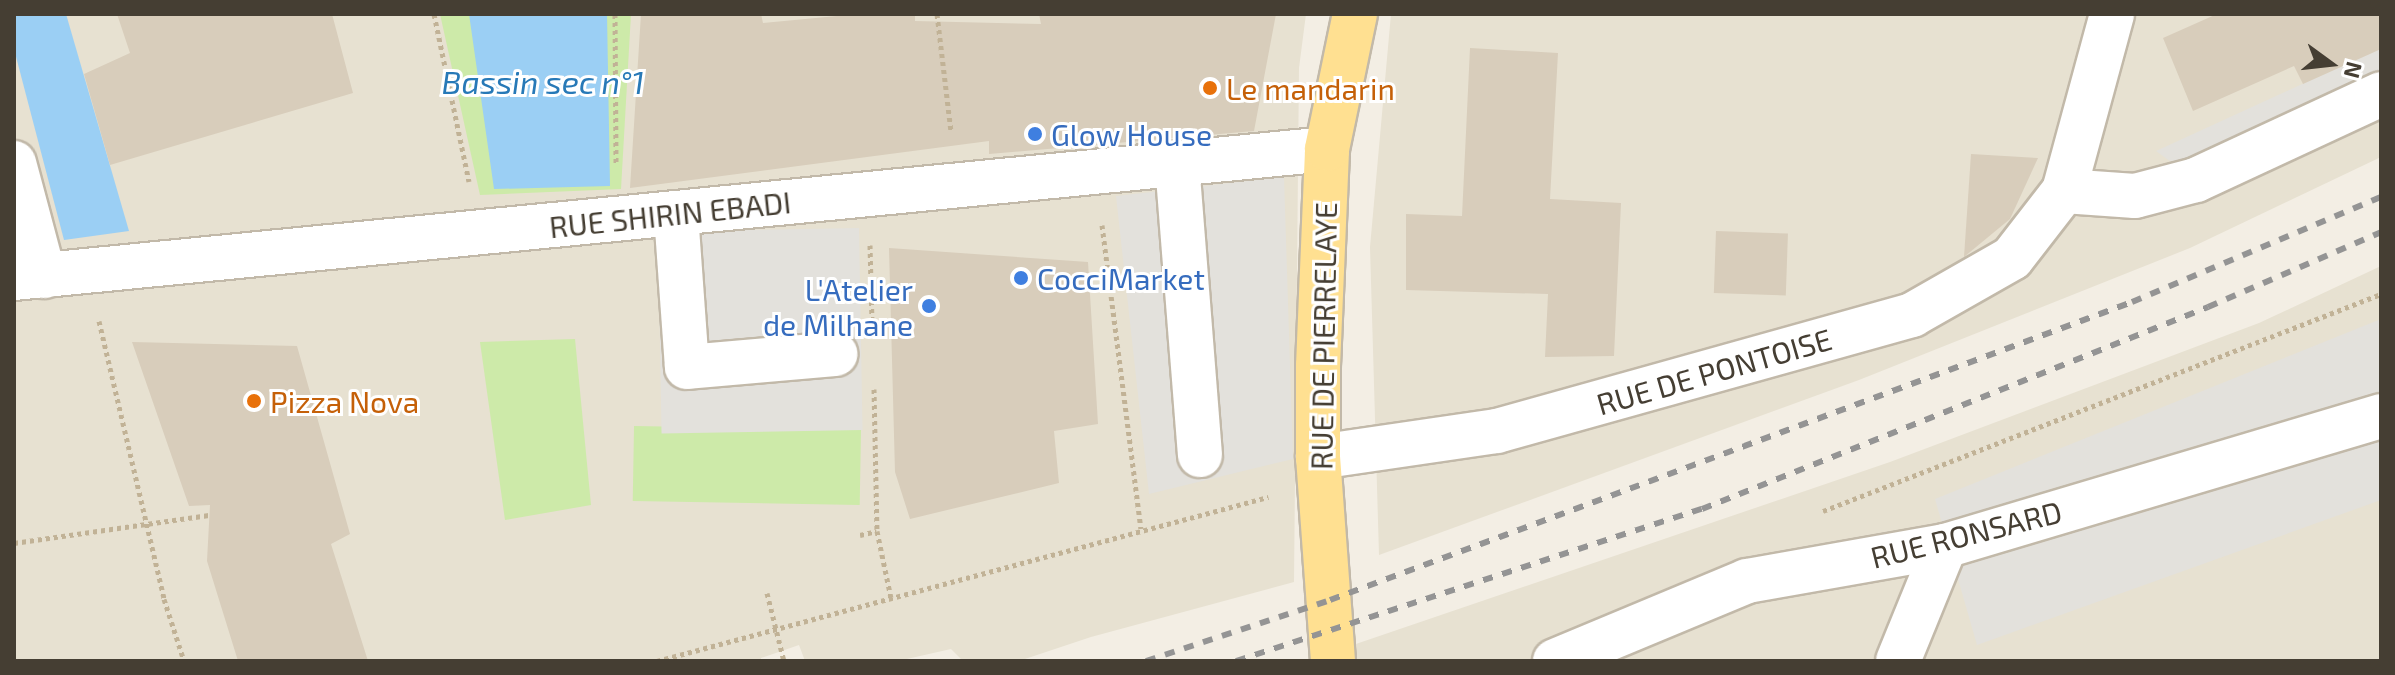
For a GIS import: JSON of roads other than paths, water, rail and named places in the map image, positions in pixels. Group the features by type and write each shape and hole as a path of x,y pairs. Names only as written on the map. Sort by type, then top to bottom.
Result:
{"main road":[{"name":"RUE DE PIERRELAYE","path":"1333,661 1319,472 1318,366 1327,149 1355,14"}],"street":[{"path":"2112,14 2064,191 2135,196 2196,180 2381,94"},
{"name":"RUE SHIRIN EBADI","path":"29,277 1327,149"},
{"path":"14,163 29,277"},
{"path":"1177,163 1200,455"},
{"name":"RUE DE PONTOISE","path":"1319,472 1497,431 1912,315 2012,258 2064,191"},
{"path":"676,214 687,367 835,354"},
{"name":"RUE RONSARD","path":"1555,661 1597,653 1747,581 1945,546 2381,416"},
{"path":"1898,661 1945,546"}],"water":[{"path":"14,14 66,14 129,231 64,240 14,49"},
{"name":"Bassin sec n°1","path":"469,14 607,14 610,186 494,189"}],"railway":[{"path":"1146,661 1330,600 2132,302 2381,197"},
{"path":"1236,661 1702,509 2208,307 2381,232"}],"place":[{"name":"Le mandarin","path":"1210,88"},
{"name":"Glow House","path":"1035,134"},
{"name":"CocciMarket","path":"1021,278"},
{"name":"L'Atelier de Milhane","path":"929,306"},
{"name":"Pizza Nova","path":"254,401"}]}
